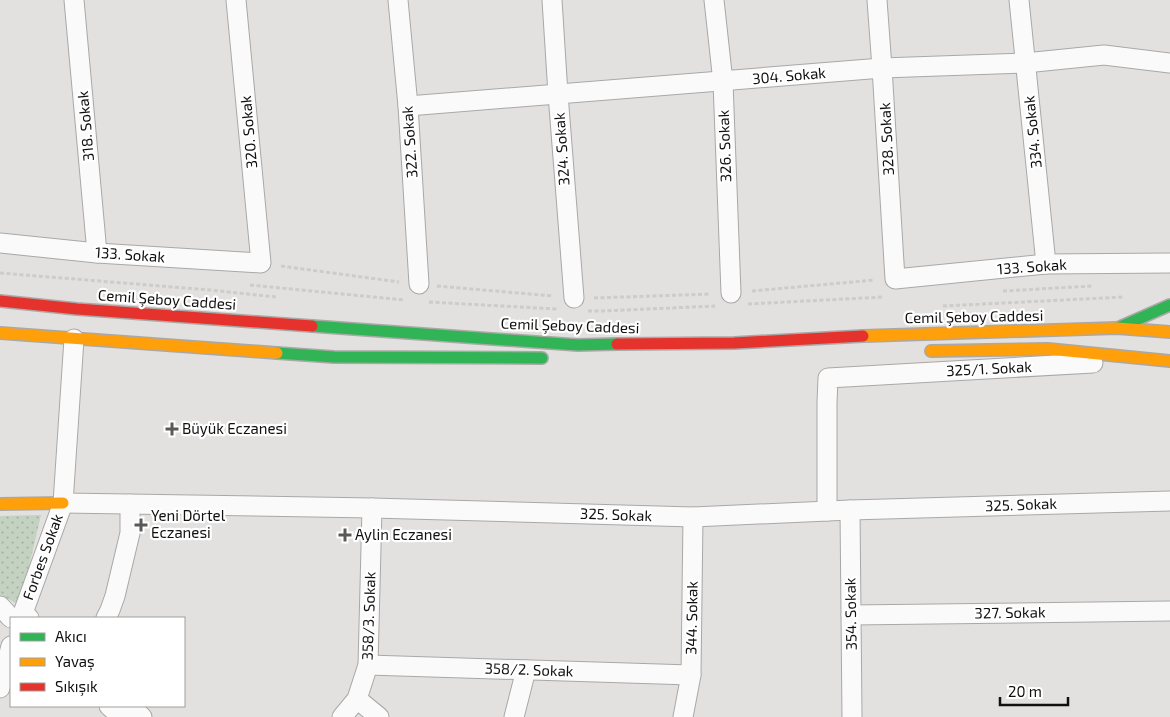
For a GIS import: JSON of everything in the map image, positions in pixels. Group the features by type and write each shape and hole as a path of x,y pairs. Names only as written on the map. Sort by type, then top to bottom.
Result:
{"main road":[{"name":"Cemil Şeboy Caddesi","path":"0,302 578,345 734,343 902,334 1117,328 1170,332"},
{"path":"1117,328 1170,305"},
{"path":"0,333 334,357 555,358"},
{"path":"916,351 1048,349 1150,360 1170,360"},
{"name":"Forbes Sokak","path":"0,504 63,503"}],"street":[{"name":"318. Sokak","path":"74,0 97,253"},
{"name":"320. Sokak","path":"236,0 261,263"},
{"name":"322. Sokak","path":"398,0 408,106 418,284"},
{"name":"324. Sokak","path":"552,0 574,298"},
{"name":"326. Sokak","path":"714,0 723,82 730,293"},
{"name":"328. Sokak","path":"877,0 895,278"},
{"name":"334. Sokak","path":"1019,0 1046,264"},
{"name":"304. Sokak","path":"408,106 882,68 1025,63 1104,55 1170,63"},
{"name":"133. Sokak","path":"0,243 97,253 261,263"},
{"name":"133. Sokak","path":"895,278 1046,264 1170,263"},
{"path":"63,503 74,339"},
{"name":"325/1. Sokak","path":"827,511 828,378 1150,360"},
{"name":"325. Sokak","path":"63,503 372,508 693,517 1170,500"},
{"name":"Forbes Sokak","path":"0,606 21,617 63,503"},
{"path":"106,617 115,596 130,533 130,504"},
{"name":"358/3. Sokak","path":"342,717 357,699 368,665 372,508"},
{"name":"354. Sokak","path":"850,510 852,717"},
{"name":"344. Sokak","path":"683,717 691,675 693,517"},
{"name":"327. Sokak","path":"851,615 1170,611"},
{"path":"0,688 10,650"},
{"name":"358/2. Sokak","path":"368,665 691,675"},
{"path":"514,717 526,670"},
{"path":"357,699 379,717"},
{"path":"110,707 122,717"},
{"path":"131,707 142,717"}],"path":[{"path":"76,309 91,280 97,253"}],"green space":[{"path":"41,515 20,605 0,595 0,516"}],"traffic: fast":[{"path":"1120,327 1170,305"},
{"path":"312,326 578,345 617,344"},
{"path":"277,353 334,357 542,358"}],"traffic: slow":[{"path":"863,336 1117,328 1170,332"},
{"path":"0,333 277,353"},
{"path":"931,351 1048,349 1170,361"},
{"path":"0,504 63,503"}],"traffic: jam":[{"path":"0,301 77,309 312,326"},
{"path":"617,344 734,343 863,336"}],"place":[{"name":"Büyük Eczanesi","path":"172,429"},
{"name":"Yeni Dörtel Eczanesi","path":"141,525"},
{"name":"Aylin Eczanesi","path":"345,535"}]}
